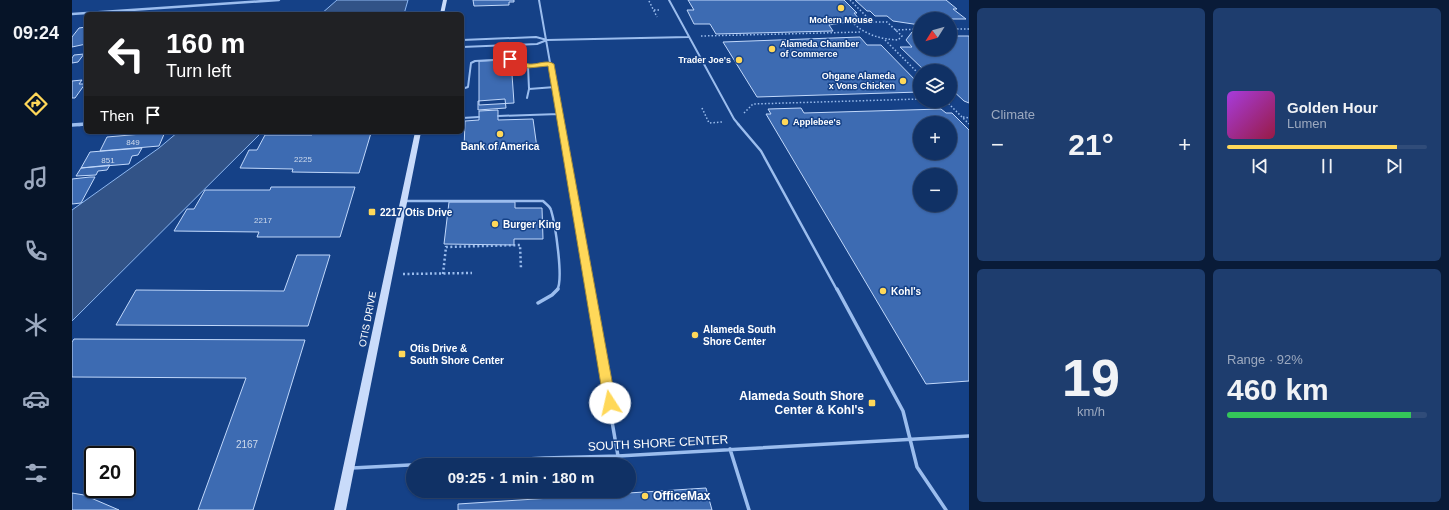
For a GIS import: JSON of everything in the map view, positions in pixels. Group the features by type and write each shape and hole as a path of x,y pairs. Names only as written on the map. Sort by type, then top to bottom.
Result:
{"main road":[{"path":"442,12 445,0"},
{"name":"OTIS DRIVE","path":"340,510 418,134"}],"street":[{"path":"102,12 279,0"},
{"path":"72,14 84,13"},
{"path":"72,125 84,124"}],"lane":[{"path":"539,0 618,456"},
{"path":"669,0 734,119 755,142 782,188 903,411 917,467 946,510"},
{"path":"464,40 536,37 547,40 688,37"},
{"path":"464,47 537,44 547,40"},
{"path":"464,88 468,87 471,62 510,59 519,61 528,66 551,64"},
{"path":"527,98 529,89 528,66"},
{"path":"529,89 554,87"},
{"path":"498,116 559,114"},
{"path":"464,118 479,117"},
{"path":"404,201 543,201 551,208 561,276 559,287 553,294 538,303"},
{"name":"SOUTH SHORE CENTER","path":"349,468 544,458 618,456 969,436"},
{"path":"730,449 750,510"}],"path":[{"path":"850,0 872,22"},
{"path":"649,1 657,17"},
{"path":"688,37 862,32 885,40 898,40 902,36 887,22 853,23 862,32"},
{"path":"957,29 969,29"},
{"path":"895,30 913,30"},
{"path":"885,40 913,68"},
{"path":"702,108 709,123 726,122 734,119 742,115 753,104 913,99"},
{"path":"953,108 969,124"},
{"path":"962,117 969,118"},
{"path":"443,274 446,247 481,248 486,245 520,245 521,269"},
{"path":"388,274 472,273"}],"water":[{"path":"337,0 408,0 405,12 323,12"},
{"path":"176,134 260,134 72,321 72,210 159,148"}],"building":[{"path":"473,0 514,0 514,2 509,2 509,5 474,6"},
{"path":"688,0 844,0 857,13 854,13 860,20 829,25 833,31 716,34 710,24 694,24 687,10 694,10"},
{"path":"855,0 946,0 957,9 953,9 957,12 913,12 913,24 893,21 887,16 875,16 870,11 867,11"},
{"path":"957,12 966,19 957,19"},
{"path":"84,27 84,44 72,47 72,37 79,28"},
{"path":"913,32 913,56 957,56 957,36 969,36 969,103 964,101 957,94 957,64 918,64 900,47 912,47 906,40"},
{"path":"860,37 867,45 881,45 913,78 913,92 757,97 723,42"},
{"path":"84,54 78,62 72,63 72,58 74,55"},
{"path":"511,60 514,103 479,105 479,61"},
{"path":"82,80 79,84 84,84 75,98 72,98 72,81"},
{"path":"505,99 506,108 478,110 478,101"},
{"path":"801,108 804,113 941,109 946,113 952,113 955,116 913,116 913,160 957,160 957,118 969,130 969,381 926,384 766,114 771,114 768,109"},
{"name":"Bank of America","path":"498,110 498,120 533,119 537,148 464,150 465,121 479,120 479,111"},
{"path":"164,134 159,146 100,151 107,137"},
{"path":"371,134 359,173 292,172 293,169 240,168 249,150 257,150 265,135"},
{"path":"142,148 138,155 132,156 129,164 81,168 90,152"},
{"path":"110,165 107,170 98,171 96,175 76,176 81,168"},
{"path":"95,177 81,203 72,204 72,179"},
{"path":"271,187 355,187 340,237 257,237 259,232 174,231 187,209 194,209 205,190 270,190"},
{"name":"Burger King","path":"449,202 515,202 515,208 542,208 543,239 514,239 514,245 444,244"},
{"path":"297,255 330,255 308,326 116,325 136,290 284,291"},
{"path":"74,339 305,340 253,510 198,510 246,378 72,377 72,342"},
{"name":"OfficeMax","path":"706,488 712,510 458,510 458,504 551,498 636,498 636,493"},
{"path":"72,493 84,495 84,498 91,498 119,510 72,510"}],"place":[{"name":"Modern Mouse","path":"841,8"},
{"name":"Alameda Chamber of Commerce","path":"772,49"},
{"name":"Trader Joe's","path":"739,60"},
{"name":"Ohgane Alameda x Vons Chicken","path":"903,81"},
{"name":"Applebee's","path":"785,122"},
{"name":"Bank of America","path":"500,134"},
{"name":"2217 Otis Drive","path":"372,212"},
{"name":"Burger King","path":"495,224"},
{"name":"Kohl's","path":"883,291"},
{"name":"Alameda South Shore Center","path":"695,335"},
{"name":"Otis Drive & South Shore Center","path":"402,354"},
{"name":"Alameda South Shore Center & Kohl's","path":"872,403"},
{"name":"OfficeMax","path":"645,496"}],"route":[{"path":"510,59 519,61 528,66 551,64 610,403"}]}
